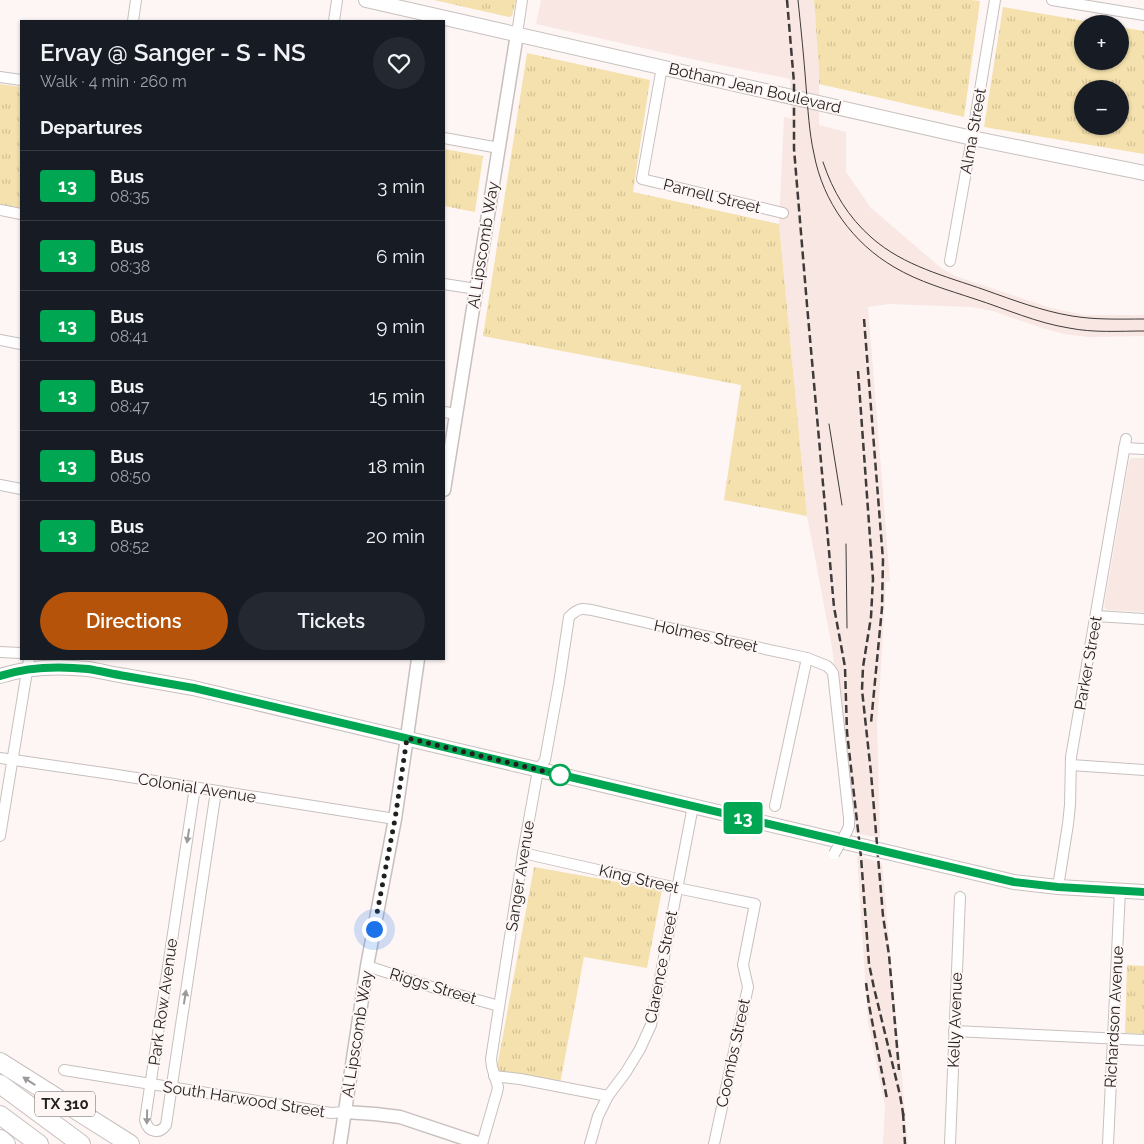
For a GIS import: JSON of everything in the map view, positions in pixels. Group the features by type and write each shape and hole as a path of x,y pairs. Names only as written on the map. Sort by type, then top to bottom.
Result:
{"highway":[{"name":"TX 310","path":"0,1062 130,1144"},
{"path":"0,1084 81,1144"},
{"path":"0,1115 39,1144"},
{"path":"0,1139 6,1144"}],"main road":[{"name":"Botham Jean Boulevard","path":"366,0 972,138 1144,174"},
{"path":"0,676 28,664 57,668 88,669 194,688 1005,880 1058,887 1144,892"}],"street":[{"path":"133,20 136,0"},
{"path":"334,20 337,0"},
{"name":"Al Lipscomb Way","path":"445,477 450,413 476,289 522,0"},
{"name":"Alma Street","path":"950,261 995,0"},
{"path":"1052,0 1144,15"},
{"name":"Parnell Street","path":"662,67 642,179 783,213"},
{"path":"0,77 20,80"},
{"path":"445,138 499,148"},
{"path":"0,210 20,214"},
{"path":"445,284 476,289"},
{"path":"0,340 20,344"},
{"name":"Parker Street","path":"1058,887 1069,815 1071,765 1125,443 1144,449"},
{"path":"0,486 20,489"},
{"name":"Holmes Street","path":"576,610 584,608 807,658 827,666 833,673 849,818 849,826 834,854"},
{"name":"Sanger Avenue","path":"482,1144 498,1087 491,1059 523,853 538,770 545,760 569,617 576,610"},
{"path":"1096,616 1144,619"},
{"path":"0,652 20,654"},
{"path":"775,806 807,658"},
{"name":"Al Lipscomb Way","path":"340,1144 367,966 395,819 418,660"},
{"path":"0,836 28,664"},
{"name":"Colonial Avenue","path":"0,758 395,819"},
{"path":"1071,765 1144,770"},
{"name":"Park Row Avenue","path":"195,787 145,1120 150,1130 156,1132 163,1129 166,1125 216,791"},
{"name":"Clarence Street","path":"590,1144 598,1116 608,1096 626,1072 651,1026 693,806"},
{"name":"King Street","path":"523,853 754,904"},
{"name":"Richardson Avenue","path":"1108,1144 1120,890"},
{"name":"Kelly Avenue","path":"950,1144 960,897"},
{"name":"Coombs Street","path":"714,1144 748,987 743,965 754,904"},
{"name":"Riggs Street","path":"367,966 438,989 500,1006"},
{"path":"954,1031 1144,1040"},
{"name":"South Harwood Street","path":"64,1070 331,1113 345,1112 400,1117 482,1144"},
{"path":"494,1076 520,1079 608,1096"}],"shaded area":[{"path":"541,0 814,0 819,69 819,125 846,132 846,172 871,208 941,268 955,276 1051,308 1084,315 1144,315 1144,336 1088,337 1064,334 993,311 972,307 889,304 868,307 890,581 886,582 877,721 880,838 855,833 832,647 807,516 779,224 784,117 792,119 790,79 536,24"},
{"path":"1131,458 1144,458 1144,612 1107,610 1104,607"},
{"path":"857,856 882,863 908,1144 883,1144 885,1106 868,1022"}],"green space":[{"path":"434,0 516,0 512,16 509,17"},
{"path":"814,0 980,1 964,117 819,84"},
{"path":"1003,7 1074,19 1074,70 1129,70 1129,28 1144,31 1144,154 984,127"},
{"path":"527,53 650,80 633,192 779,224 807,516 724,500 741,385 483,336"},
{"path":"0,84 20,87 20,208 0,204"},
{"path":"445,149 483,156 475,212 445,206"},
{"path":"534,867 662,890 647,968 584,957 560,1084 496,1073"},
{"path":"1127,965 1144,966 1144,1034 1125,1033"}],"tram line":[{"path":"798,0 810,129 818,172 832,205 842,220 865,246 894,267 913,277 1033,319 1078,330 1144,331"},
{"path":"823,162 831,184 842,203 863,230 884,248 911,263 940,275 1050,311 1090,318 1144,319"},
{"path":"829,424 842,505"},
{"path":"846,544 847,628"}],"railway":[{"path":"787,0 794,83 794,149 807,305 834,607 845,667 847,732 861,857 869,964 904,1119"},
{"path":"864,319 883,560 882,608 871,723"},
{"path":"858,371 873,579 871,617 863,667 862,690 899,1070"},
{"path":"866,983 887,1099"},
{"path":"903,1113 905,1144"}],"bus line":[{"name":"13","path":"0,676 27,670 57,668 88,669 194,688 1014,882 1058,887 1144,892"}],"route":[{"path":"374,929 395,819 407,738 560,775"}]}
